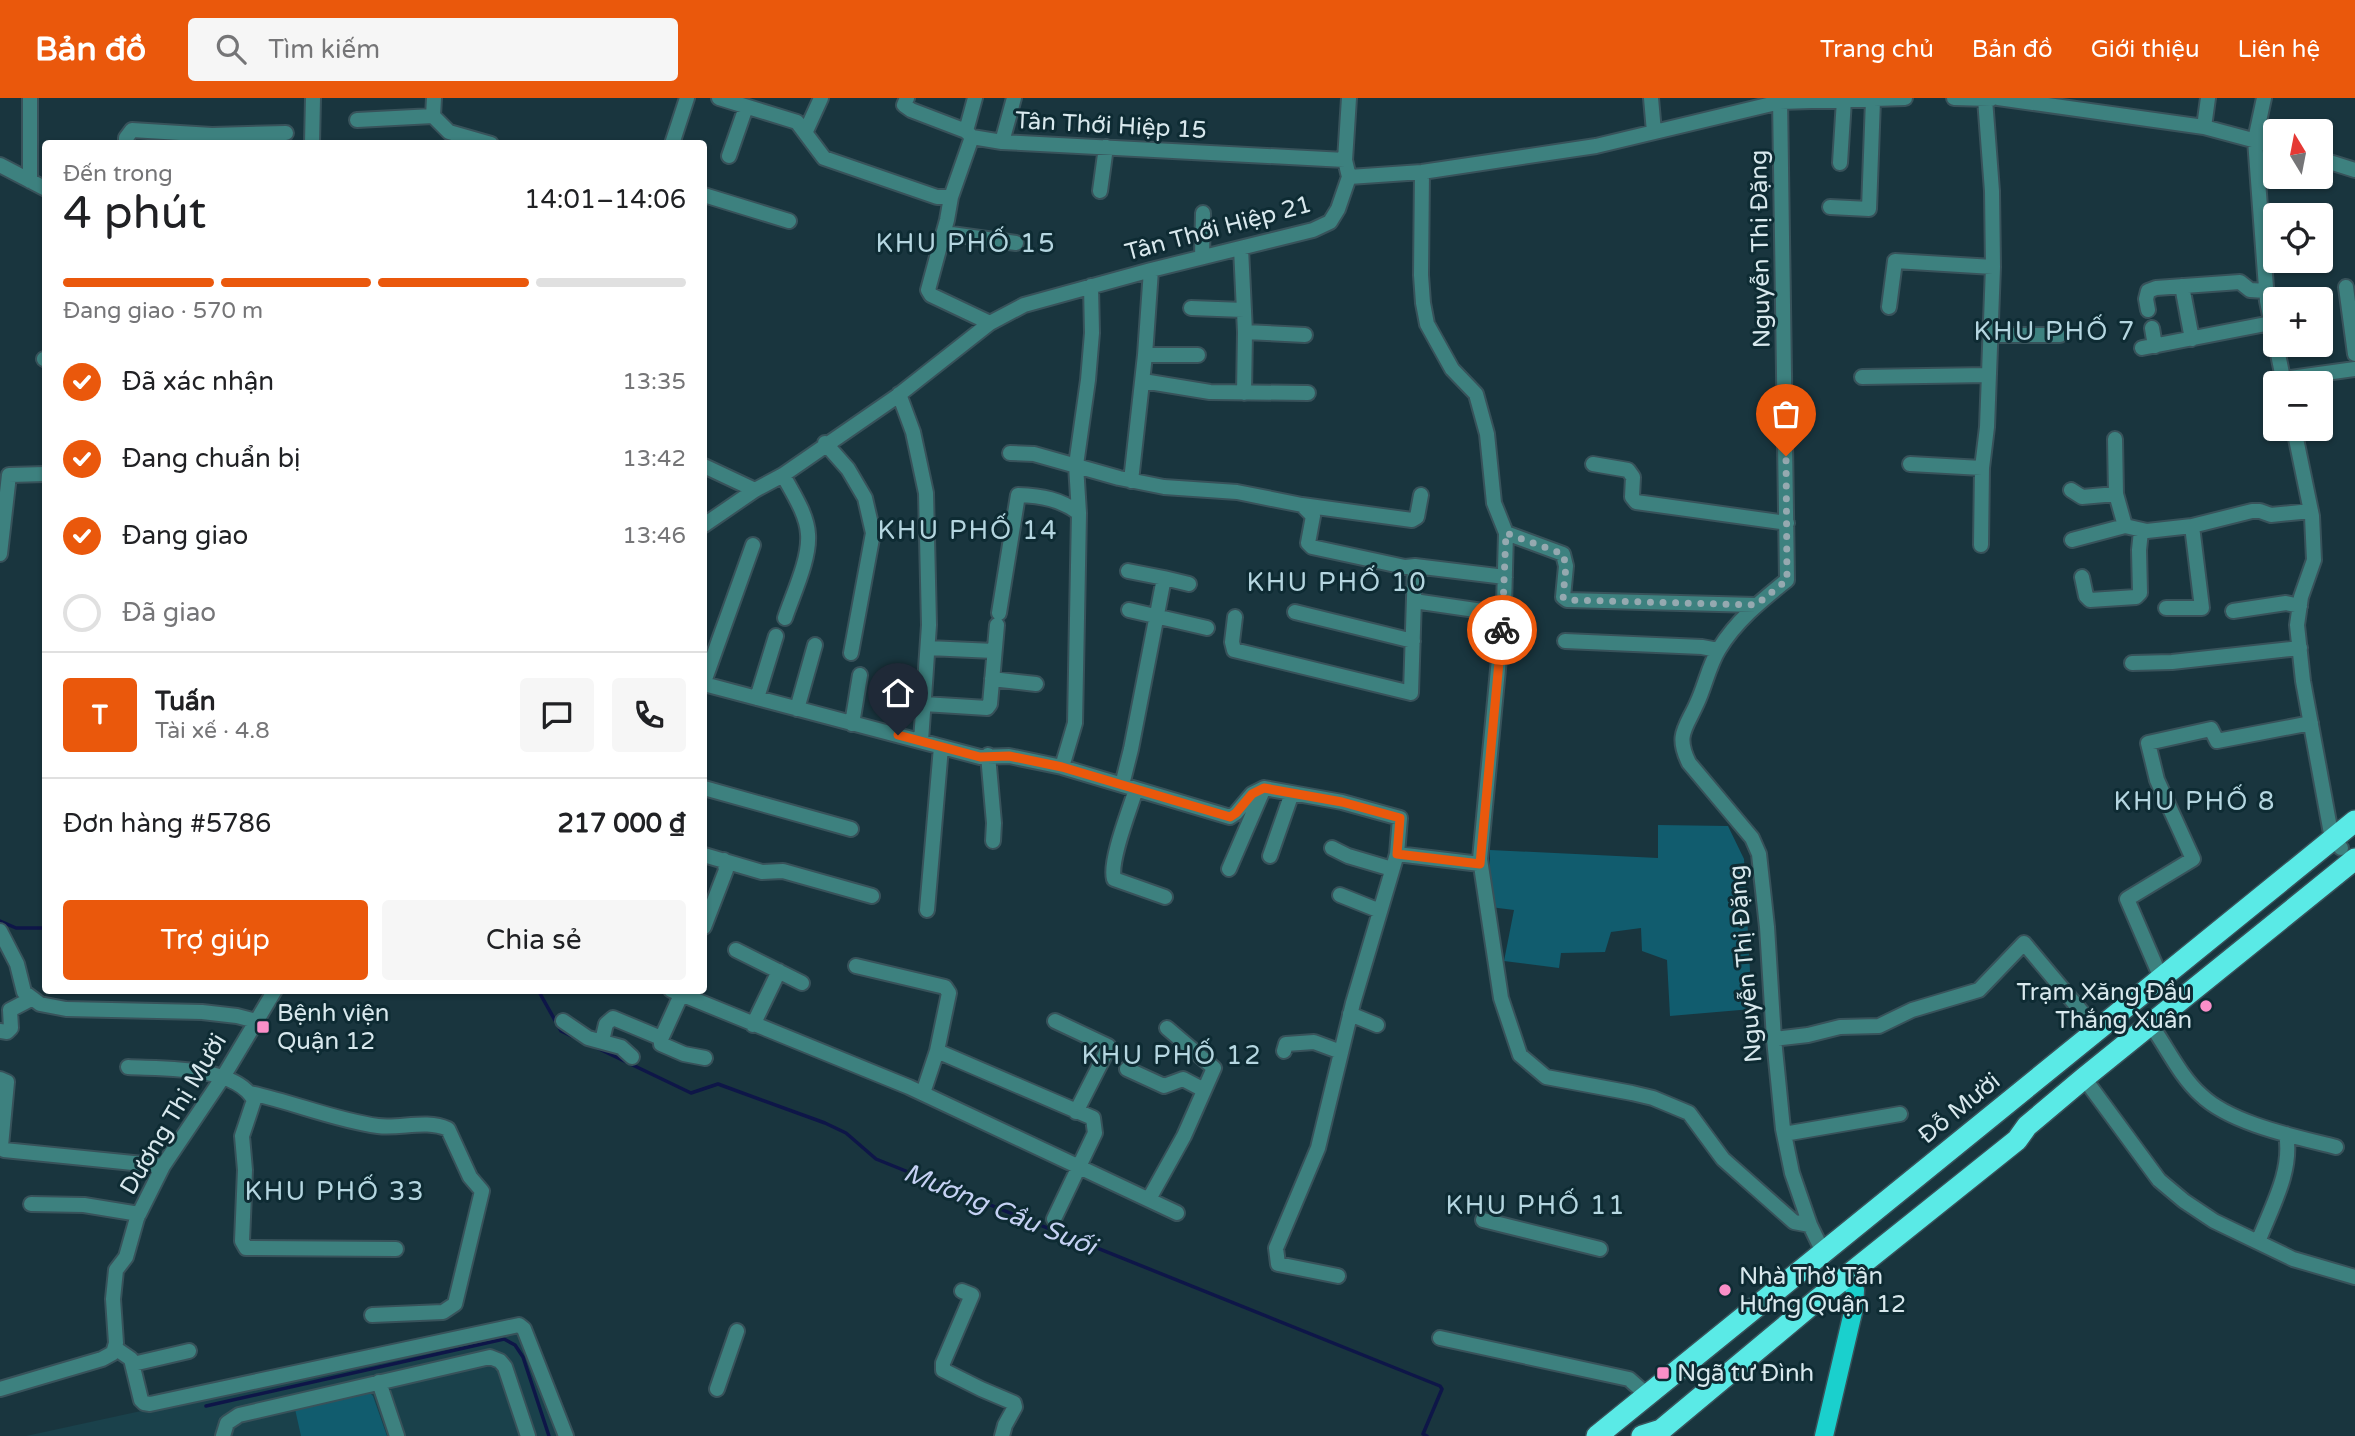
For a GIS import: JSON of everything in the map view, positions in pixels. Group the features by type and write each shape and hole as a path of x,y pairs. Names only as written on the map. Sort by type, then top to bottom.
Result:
{"highway":[{"name":"Đỗ Mười","path":"2088,1083 2346,846 2355,821"},
{"name":"Đỗ Mười","path":"1615,1436 1636,1419 1645,1404 2161,978 2346,846"},
{"name":"Đỗ Mười","path":"1597,1436 2000,1118 2014,1114 2346,846"},
{"name":"Đỗ Mười","path":"1661,1436 2017,1140 2027,1126 2157,1034 2355,874"},
{"name":"Đỗ Mười","path":"1642,1436 1661,1430 1849,1279"}],"main road":[{"path":"1824,1436 1854,1308 1855,1290 1849,1279"}],"street":[{"path":"30,98 30,181"},
{"path":"312,140 313,98"},
{"path":"433,116 434,98"},
{"path":"673,140 687,98"},
{"path":"719,98 797,122 824,158 937,197 951,197"},
{"path":"806,131 821,98"},
{"name":"Tân Thới Hiệp 15","path":"907,98 904,105 911,110 969,134 1002,142 1345,160"},
{"path":"975,98 969,134 928,290 931,295 990,323"},
{"path":"1002,142 1014,98"},
{"path":"1349,98 1345,160 1349,177 1422,172 1596,146 1780,100 1905,98"},
{"path":"1651,98 1654,132"},
{"path":"1954,98 1993,98 2204,127 2263,142"},
{"path":"1981,545 1982,468 1987,427 1993,267 1993,98"},
{"path":"2204,127 2208,98"},
{"path":"2264,98 2255,140 2266,287"},
{"name":"Nguyễn Thị Đặng","path":"1780,100 1787,580 1747,613 1718,650 1696,706 1682,733 1682,749 1689,763 1752,838 1759,854 1784,1134 1792,1173 1810,1225 1825,1255"},
{"path":"1840,163 1844,100"},
{"path":"1830,206 1868,209 1873,100"},
{"path":"729,156 746,107"},
{"path":"357,120 433,116 449,132 477,140"},
{"path":"126,140 132,131 212,135 286,133"},
{"path":"1100,191 1106,147"},
{"path":"2333,163 2355,170"},
{"path":"0,164 42,187"},
{"path":"1422,172 1421,275 1427,324 1452,369 1476,394 1487,435 1494,503 1506,533 1503,614 1480,864 1501,998 1520,1055 1546,1077 1653,1098 1689,1113 1723,1159 1794,1222 1810,1225"},
{"name":"Tân Thới Hiệp 21","path":"707,523 755,490 783,475 825,443 899,394 990,323 1024,305 1313,230 1330,222 1338,209 1349,177"},
{"path":"707,196 789,221"},
{"path":"1202,257 1203,213"},
{"path":"944,233 1016,243"},
{"path":"1241,248 1245,332 1244,393"},
{"path":"1889,307 1895,261 1993,267"},
{"path":"1131,481 1143,381 1151,270"},
{"path":"2148,310 2148,291 2156,288 2240,282 2250,290 2263,291"},
{"path":"1062,767 1075,723 1079,513 1076,465 1091,345 1091,286"},
{"path":"2182,286 2192,339"},
{"path":"2346,287 2355,354"},
{"path":"1191,309 1244,310"},
{"path":"2152,328 2148,347 2263,325"},
{"path":"1245,332 1305,335"},
{"path":"1990,334 2060,335"},
{"path":"1144,355 1198,355"},
{"path":"2333,373 2355,369"},
{"path":"1862,377 1988,375"},
{"path":"1143,381 1210,393 1308,393"},
{"path":"899,394 913,432 926,493 929,625 921,741"},
{"path":"2115,439 2116,494 2125,526"},
{"path":"2296,441 2311,511 2314,560 2301,597 2297,625 2311,723 2346,846"},
{"path":"825,443 848,469 865,498 873,533 851,653"},
{"path":"1010,453 1034,454 1131,481 1164,487 1237,492 1301,505 1412,520 1417,517 1421,495"},
{"path":"1593,464 1628,470 1633,477 1632,497 1636,502 1787,523"},
{"path":"1910,464 1982,468"},
{"path":"707,467 755,490"},
{"path":"0,554 9,475 42,474"},
{"path":"783,475 800,509 808,533 806,553 785,618"},
{"path":"2071,489 2082,497 2116,494"},
{"path":"924,704 986,708 990,704 998,619 1018,495 1045,497 1067,505 1079,513"},
{"path":"1301,505 1313,516 1308,543 1312,547 1405,567 1505,577"},
{"path":"2072,540 2125,526 2133,526 2141,531 2192,526 2252,511 2271,515 2311,511"},
{"path":"2166,608 2202,608 2192,526"},
{"path":"2082,577 2085,596 2090,600 2136,597 2140,593 2141,531"},
{"path":"1506,533 1563,554 1566,566 1563,597 1567,600 1756,605"},
{"path":"707,675 753,545"},
{"path":"1235,617 1232,642 1234,650 1411,693 1415,566"},
{"path":"1128,571 1189,584"},
{"path":"1164,578 1131,749 1129,787 1112,875 1114,879 1165,897"},
{"path":"1414,601 1503,614"},
{"path":"2233,611 2286,603 2300,606"},
{"path":"1129,610 1207,628"},
{"path":"1296,612 1413,640"},
{"path":"757,698 776,636"},
{"path":"1565,641 1718,650"},
{"path":"797,709 814,645"},
{"path":"928,648 994,651"},
{"path":"2132,663 2172,662 2300,648"},
{"path":"852,724 860,675"},
{"path":"992,679 1036,684"},
{"path":"707,684 980,757 1009,756 1062,767 1230,817 1252,794 1264,788 1342,802 1400,818 1397,854 1350,1014 1318,1148 1276,1248 1278,1264 1338,1276"},
{"path":"2161,978 2127,899 2193,859 2157,780 2148,743 2211,729 2217,741 2311,723"},
{"path":"927,910 941,747"},
{"path":"988,755 993,841"},
{"path":"1229,869 1264,788"},
{"path":"707,789 851,829"},
{"path":"1270,856 1292,793"},
{"path":"1332,848 1348,856 1392,869"},
{"path":"1397,854 1480,864"},
{"path":"707,856 762,872 783,871 872,895"},
{"path":"707,919 726,870 724,860"},
{"path":"1340,895 1380,911"},
{"path":"0,931 17,964 24,992 40,1004 66,1009 202,1013 237,1016 256,1021"},
{"path":"1774,1040 1840,1027 1880,1026 1912,1010 1979,990 2024,943 2097,1030"},
{"path":"736,950 802,983"},
{"path":"856,966 945,987 949,993 937,1051 923,1093"},
{"path":"753,1025 779,971"},
{"name":"Dương Thị Mười","path":"115,1348 113,1298 116,1270 125,1257 139,1214 163,1166 223,1077 273,994"},
{"path":"676,994 661,1038 662,1044 684,1054 705,1058"},
{"path":"678,994 923,1093 1177,1213"},
{"path":"0,1031 7,1032 11,1028 10,1010 31,999"},
{"path":"1350,1014 1377,1026"},
{"path":"602,1041 606,1024 613,1018 661,1038"},
{"path":"564,1021 588,1038 621,1047 632,1057"},
{"path":"1055,1021 1108,1046 1076,1112"},
{"path":"1149,1199 1184,1136 1214,1068 1167,1028"},
{"path":"2157,1034 2201,1095 2223,1111 2286,1134 2336,1147"},
{"path":"1284,1051 1286,1044 1314,1042 1341,1052"},
{"path":"937,1051 1093,1118 1096,1133 1054,1219"},
{"path":"128,1068 201,1071 223,1077 250,1093 275,1098 326,1115 380,1126 437,1124 448,1129 470,1177 482,1191 455,1304 443,1312 372,1315"},
{"path":"1127,1069 1164,1086 1183,1079 1204,1090"},
{"path":"0,1079 7,1082 0,1147 4,1150 163,1166"},
{"path":"2088,1083 2159,1180 2184,1201 2214,1221 2293,1259 2355,1277"},
{"path":"250,1093 254,1100 242,1136 245,1170 242,1241 246,1248 396,1249"},
{"path":"1784,1134 1900,1114"},
{"path":"2258,1242 2286,1170 2286,1134"},
{"path":"31,1204 84,1205 139,1214"},
{"path":"1483,1220 1600,1249"},
{"path":"962,1291 972,1295 943,1363 943,1370 1014,1403 1015,1407 1002,1436"},
{"path":"0,1388 107,1358 115,1348 133,1364 141,1400 144,1404 149,1404 519,1325 524,1329 566,1436"},
{"path":"718,1389 737,1331"},
{"path":"1440,1338 1629,1379 1647,1395"},
{"path":"133,1364 188,1351"},
{"path":"223,1436 229,1421 239,1415 480,1358 496,1359 505,1367 528,1436"},
{"path":"379,1382 397,1436"}],"shaded area":[{"path":"1658,825 1728,826 1744,859 1752,1009 1670,1016 1667,960 1642,951 1641,928 1611,932 1605,952 1561,953 1559,968 1504,961 1514,910 1490,907 1490,850 1658,858"},
{"path":"519,1329 558,1436 26,1436"},
{"path":"369,1392 373,1396 387,1436 301,1436 295,1409"}],"waterway":[{"name":"Mương Cầu Suối","path":"0,921 16,928 42,928"},
{"name":"Mương Cầu Suối","path":"540,994 561,1031 578,1039"},
{"name":"Mương Cầu Suối","path":"591,1045 691,1093 718,1084 825,1123 846,1133 876,1159 1440,1386 1442,1389 1423,1434 1427,1436"},
{"path":"206,1406 504,1339 515,1345 523,1357 549,1436"}],"way so far":[{"path":"1502,630 1506,533 1563,554 1566,566 1563,597 1567,600 1756,605 1787,580 1786,456"}],"place":[{"name":"Trạm Xăng Đầu Thắng Xuân","path":"2206,1006"},
{"name":"Bệnh viện Quận 12","path":"263,1027"},
{"name":"Nhà Thờ Tân Hưng Quận 12","path":"1725,1290"},
{"name":"Ngã tư Đình","path":"1663,1373"}],"district":[{"name":"KHU PHỐ 15","path":"966,243"},
{"name":"KHU PHỐ 7","path":"2055,331"},
{"name":"KHU PHỐ 14","path":"968,530"},
{"name":"KHU PHỐ 10","path":"1337,582"},
{"name":"KHU PHỐ 8","path":"2195,801"},
{"name":"KHU PHỐ 12","path":"1172,1055"},
{"name":"KHU PHỐ 33","path":"335,1191"},
{"name":"KHU PHỐ 11","path":"1536,1205"}],"route":[{"path":"898,735 980,757 1009,756 1062,767 1230,817 1252,794 1264,788 1342,802 1400,818 1397,854 1480,864 1502,630"}]}
